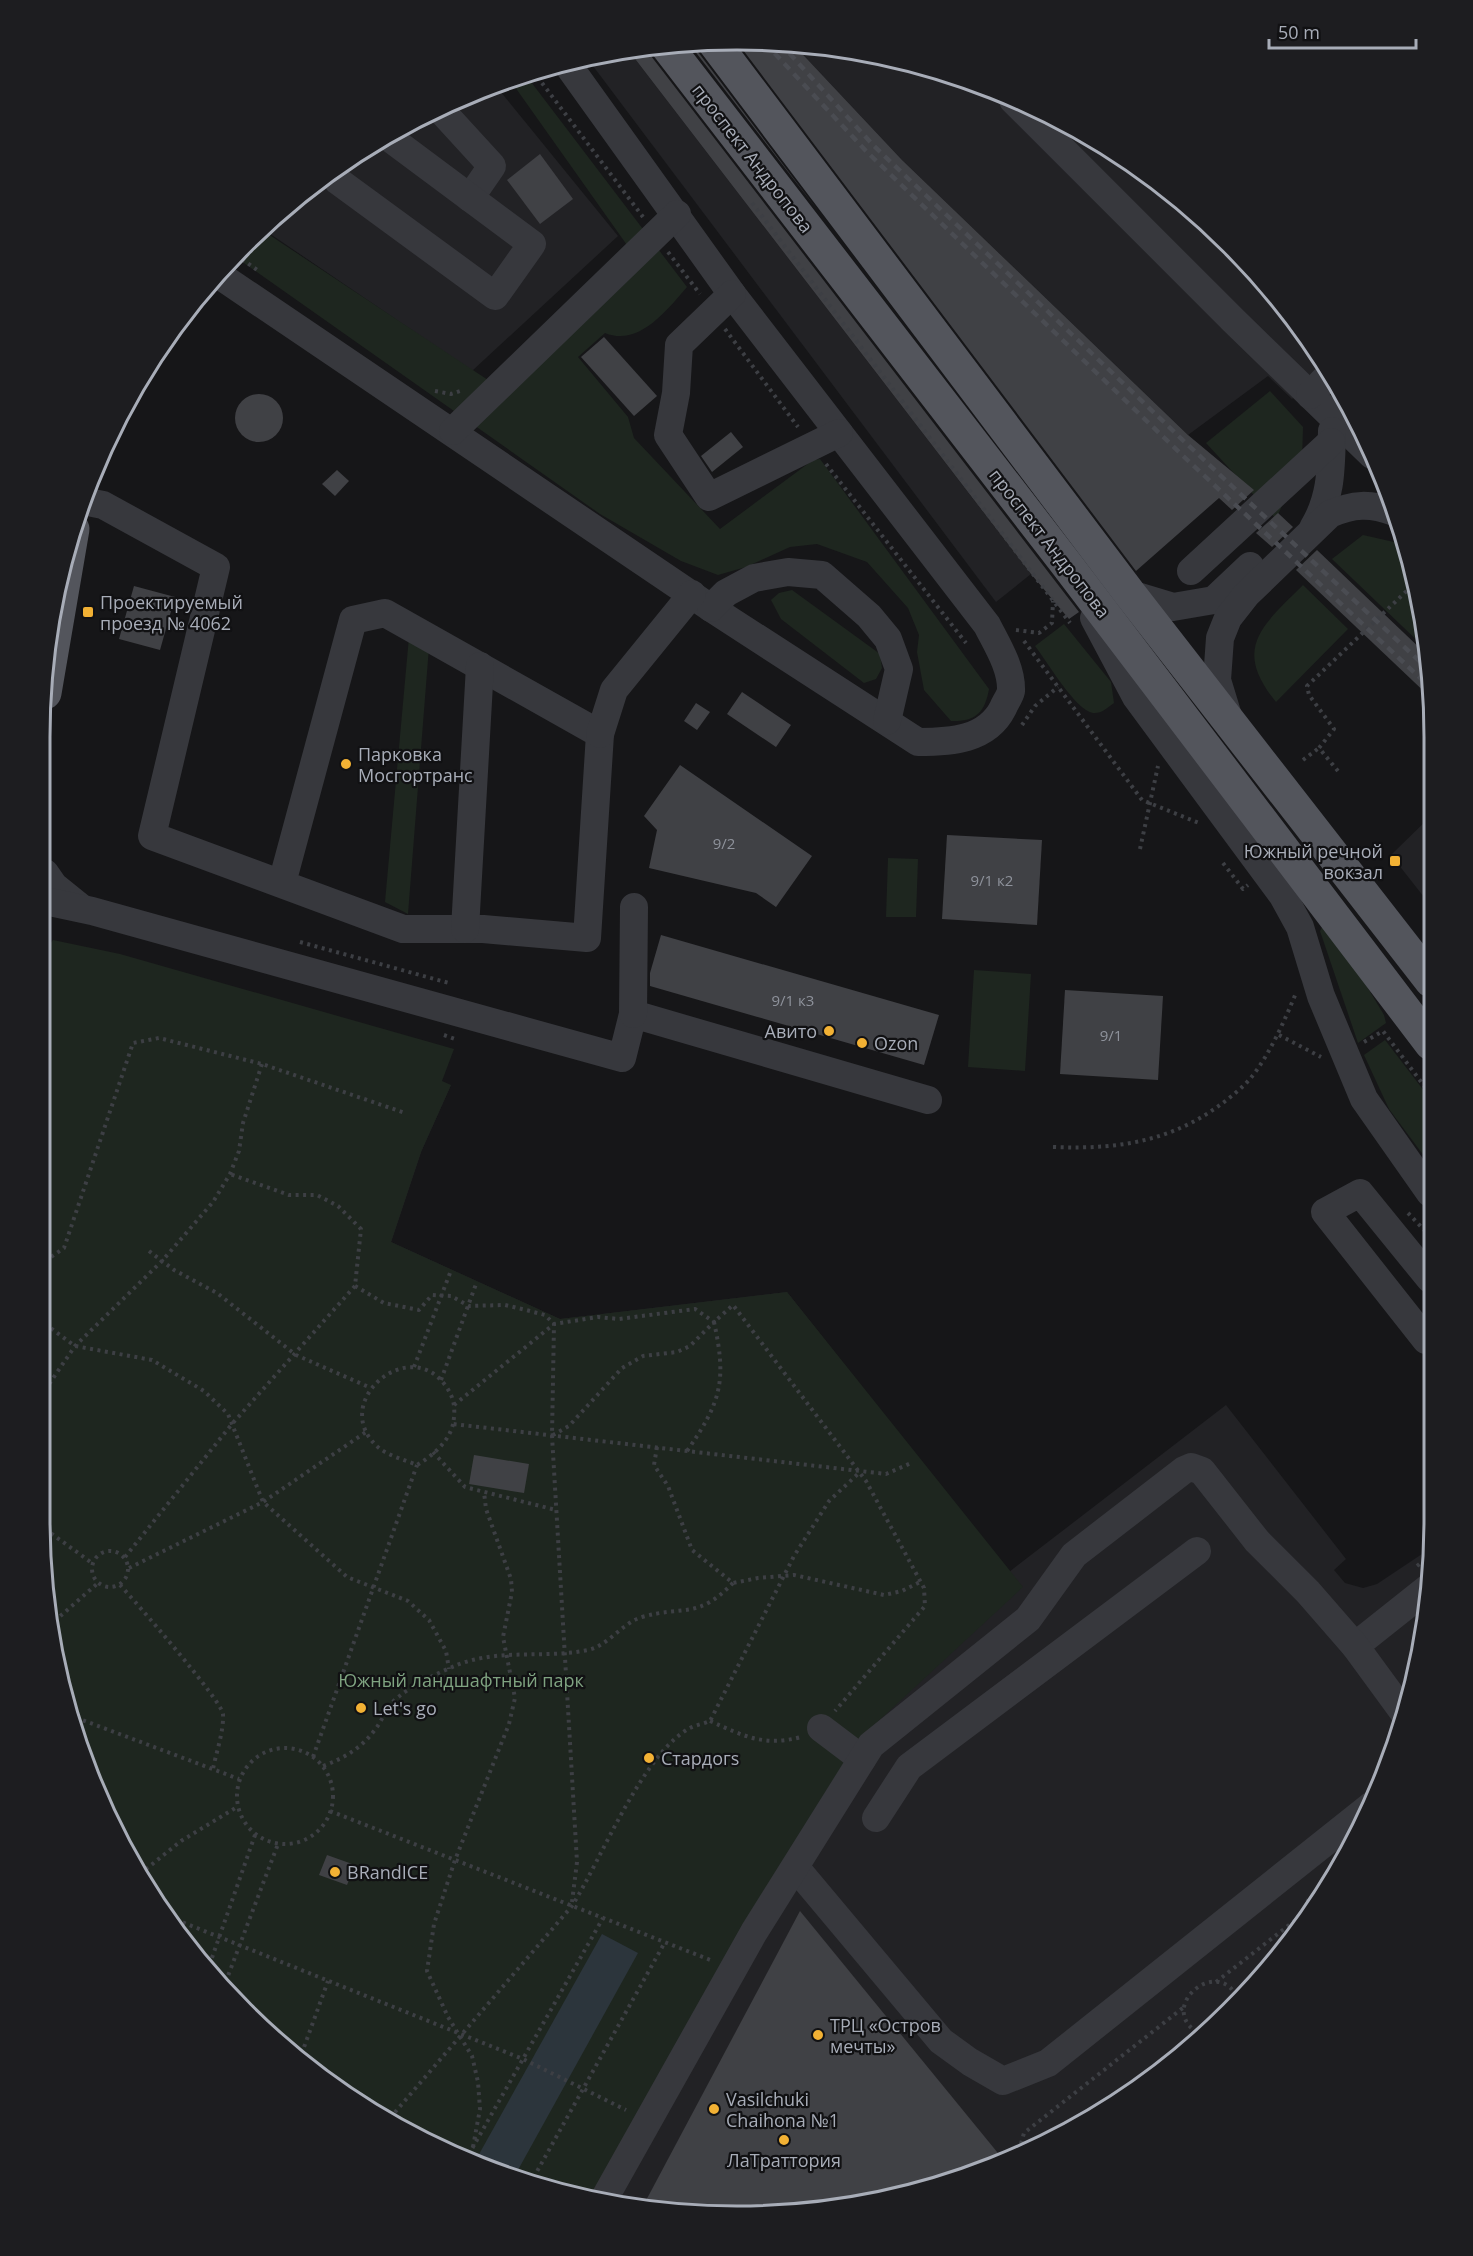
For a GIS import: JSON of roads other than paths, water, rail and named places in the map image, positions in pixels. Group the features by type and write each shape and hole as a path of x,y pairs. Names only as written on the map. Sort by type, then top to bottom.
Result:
{"main road":[{"name":"проспект Андропова","path":"720,50 1130,594 1424,972"},
{"name":"проспект Андропова","path":"658,57 1067,565 1424,1035"}],"street":[{"path":"225,279 702,601 918,742 946,742 980,734 997,720 1011,692 1004,659 987,625 839,433 723,304 677,214 572,70"},
{"path":"445,115 492,166 471,198"},
{"path":"1030,115 1320,385 1332,430 1332,472 1321,515 1310,533"},
{"path":"338,182 495,296 532,244 394,141"},
{"path":"453,431 677,214"},
{"path":"723,304 679,345 676,393 668,435 709,496 839,433"},
{"path":"1332,430 1359,447"},
{"path":"1191,571 1332,430"},
{"path":"1130,594 1173,607 1214,600 1298,518 1327,495 1366,489 1377,490"},
{"path":"91,503 103,505 216,567 152,836 403,929 465,929 587,938 600,734 614,690 683,609 726,593 754,578 788,572 822,575 869,616 888,639 899,669 887,721"},
{"path":"1231,725 1217,680 1220,638 1228,618 1246,595 1330,514 1346,507 1366,504 1384,509"},
{"path":"1067,565 1136,697 1283,896 1300,927 1343,1054 1364,1099 1424,1184"},
{"path":"282,883 353,620 385,613 600,734"},
{"path":"465,929 480,666"},
{"path":"50,880 82,908"},
{"path":"50,903 82,908 622,1058 633,1014 634,907"},
{"path":"50,914 56,911 82,908"},
{"path":"633,1014 928,1100"},
{"path":"1424,1272 1360,1193 1325,1212 1424,1337"},
{"path":"607,2194 754,1932 871,1745 1028,1619 1039,1608 1052,1585 1074,1556 1191,1467 1202,1472 1257,1541 1308,1592 1355,1646 1398,1704"},
{"path":"876,1818 909,1767 1197,1551"},
{"path":"1355,1646 1419,1595"},
{"path":"821,1728 862,1759"},
{"path":"796,1868 941,2041 970,2062 1003,2081 1048,2063 1355,1819"}],"railway":[{"path":"772,51 866,151 1180,453 1421,679"},
{"path":"788,52 873,145 1188,445 1419,661"}],"place":[{"name":"Проектируемый проезд № 4062","path":"88,612"},
{"name":"Парковка Мосгортранс","path":"346,764"},
{"name":"Южный речной вокзал","path":"1395,861"},
{"name":"Авито","path":"829,1031"},
{"name":"Ozon","path":"862,1043"},
{"name":"Let's go","path":"361,1708"},
{"name":"Стардогs","path":"649,1758"},
{"name":"BRandICE","path":"335,1872"},
{"name":"ТРЦ «Остров мечты»","path":"818,2035"},
{"name":"Vasilchuki Chaihona №1","path":"714,2109"},
{"name":"ЛаТраттория","path":"784,2140"}],"park label":[{"name":"Южный ландшафтный парк","path":"461,1680"}]}
